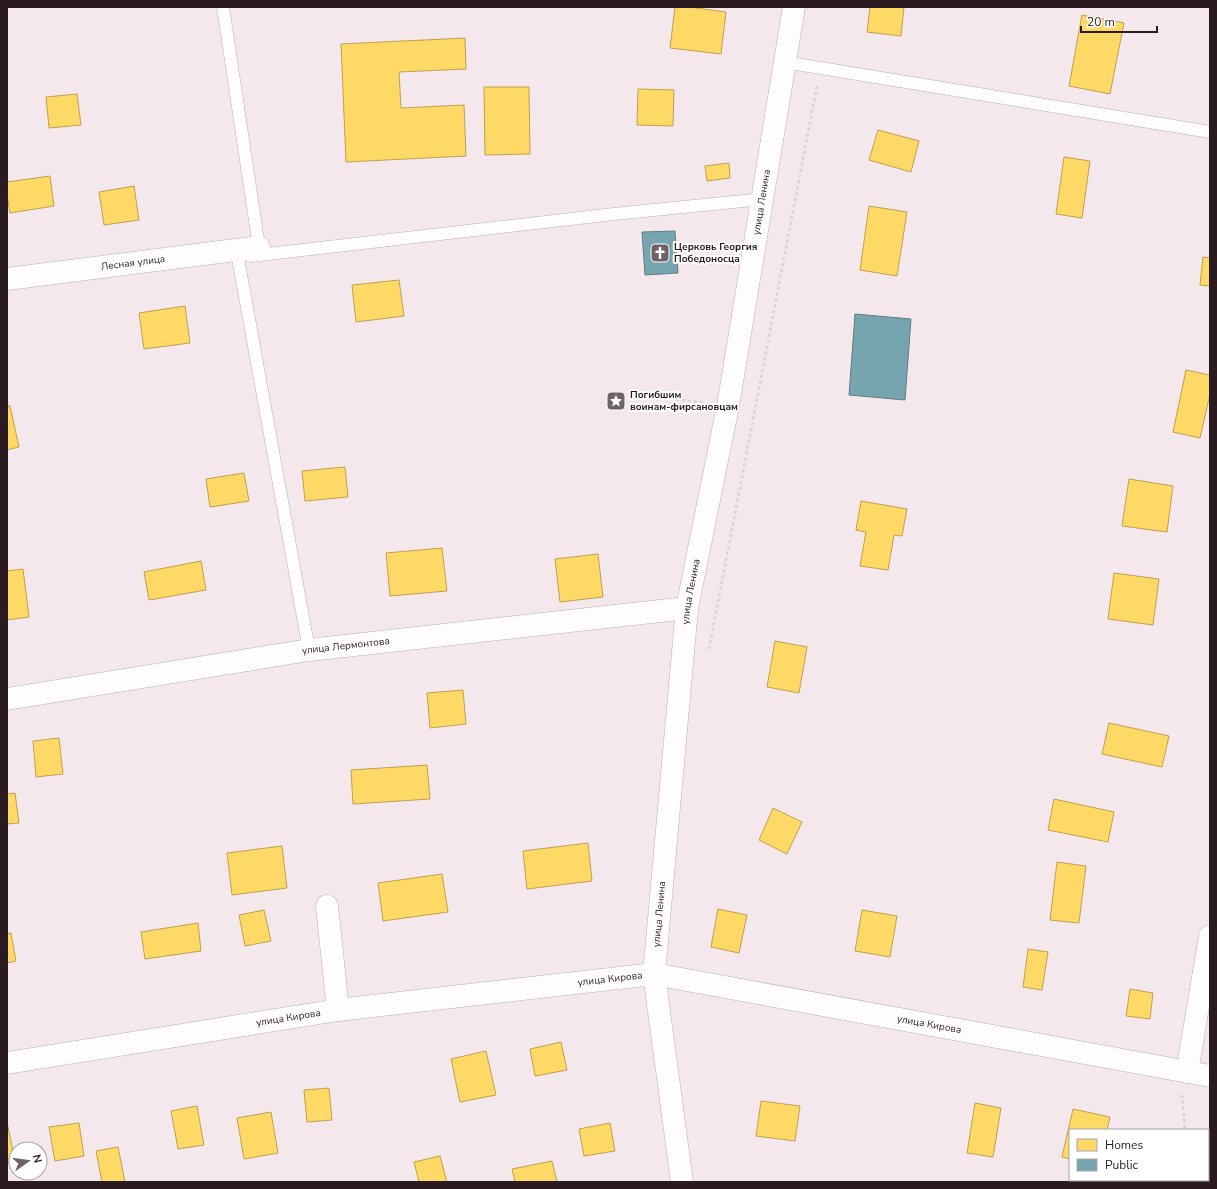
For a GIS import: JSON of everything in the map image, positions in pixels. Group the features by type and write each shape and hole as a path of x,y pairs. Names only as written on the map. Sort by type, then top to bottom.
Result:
{"street":[{"name":"улица Ленина","path":"682,1182 654,974 687,608 728,406 794,7"},
{"name":"Лесная улица","path":"7,279 259,247"},
{"name":"улица Лермонтова","path":"7,699 309,650 687,608"},
{"path":"327,906 338,1010"},
{"path":"1187,1072 1210,936"},
{"name":"улица Кирова","path":"7,1063 338,1010 654,974 1210,1076"}],"lane":[{"path":"222,7 259,247 238,258"},
{"path":"784,62 1210,132"},
{"path":"238,258 614,214 763,199"},
{"path":"238,258 309,650"}],"path":[{"path":"709,651 820,68"},
{"path":"658,398 728,406"},
{"path":"1185,1129 1182,1092 1187,1072"}],"building: Homes":[{"path":"675,7 689,7 726,12 721,54 670,48"},
{"path":"870,7 904,7 901,36 867,32"},
{"path":"1082,15 1124,23 1110,94 1069,86"},
{"path":"465,38 466,69 399,72 401,108 464,105 466,156 346,162 341,44"},
{"path":"484,87 529,87 530,154 485,155"},
{"path":"638,89 674,90 673,126 637,125"},
{"path":"77,94 81,125 49,128 46,97"},
{"path":"878,130 919,141 911,172 869,160"},
{"path":"1064,157 1090,161 1082,218 1056,214"},
{"path":"729,163 730,178 707,181 705,166"},
{"path":"50,176 54,206 10,213 7,182"},
{"path":"134,186 139,220 104,225 99,192"},
{"path":"869,206 907,212 897,276 860,270"},
{"path":"1203,257 1210,258 1210,286 1200,285"},
{"path":"399,280 404,316 356,322 352,285"},
{"path":"185,306 190,343 144,349 139,313"},
{"path":"1186,370 1210,375 1210,394 1200,438 1173,432"},
{"path":"7,406 10,406 19,447 7,450"},
{"path":"345,467 348,497 305,501 302,471"},
{"path":"244,473 249,501 210,507 206,479"},
{"path":"1129,479 1173,486 1167,532 1122,526"},
{"path":"861,501 907,509 902,536 894,535 888,570 860,566 866,532 856,530"},
{"path":"442,548 447,591 390,596 386,553"},
{"path":"598,554 603,597 560,602 555,559"},
{"path":"201,561 206,590 149,600 144,572"},
{"path":"23,569 29,617 7,620 7,571"},
{"path":"1114,573 1159,579 1153,625 1108,619"},
{"path":"775,641 807,647 799,693 767,687"},
{"path":"463,690 466,724 430,728 427,693"},
{"path":"1109,723 1169,736 1162,767 1102,754"},
{"path":"59,738 63,774 36,777 33,741"},
{"path":"427,765 430,799 353,804 351,770"},
{"path":"15,793 19,823 7,824 7,794"},
{"path":"1054,799 1114,812 1108,842 1048,830"},
{"path":"773,808 802,822 787,854 759,840"},
{"path":"588,843 592,881 527,889 523,851"},
{"path":"282,846 287,888 232,895 227,853"},
{"path":"1057,862 1086,866 1079,923 1050,920"},
{"path":"442,874 448,912 383,921 378,883"},
{"path":"718,909 747,915 739,953 711,947"},
{"path":"264,910 271,941 245,946 239,915"},
{"path":"862,910 897,916 890,957 855,951"},
{"path":"198,923 201,951 145,959 141,932"},
{"path":"11,933 16,961 7,963 7,934"},
{"path":"1028,949 1048,952 1042,990 1023,987"},
{"path":"1130,989 1153,993 1150,1019 1126,1016"},
{"path":"561,1042 567,1070 535,1076 530,1049"},
{"path":"486,1051 496,1095 460,1102 451,1059"},
{"path":"329,1088 332,1120 307,1122 304,1090"},
{"path":"761,1101 800,1106 795,1141 756,1136"},
{"path":"975,1103 1001,1108 993,1157 967,1153"},
{"path":"197,1106 204,1145 178,1149 171,1111"},
{"path":"1073,1109 1110,1117 1107,1129 1069,1129 1069,1159 1062,1157"},
{"path":"271,1112 278,1153 244,1159 237,1118"},
{"path":"7,1122 11,1141 8,1141 7,1163"},
{"path":"79,1123 84,1156 55,1161 49,1127"},
{"path":"610,1123 615,1151 584,1156 579,1129"},
{"path":"118,1147 125,1182 102,1182 96,1151"},
{"path":"440,1156 447,1182 419,1182 414,1162"},
{"path":"552,1161 557,1182 515,1182 512,1169"}],"building: Public":[{"name":"Церковь Георгия Победоносца","path":"675,231 678,273 645,275 642,232"},
{"path":"855,314 911,319 905,400 849,395"}],"place":[{"name":"Церковь Георгия Победоносца","path":"660,253"},
{"name":"Погибшим воинам-фирсановцам","path":"616,401"}]}
